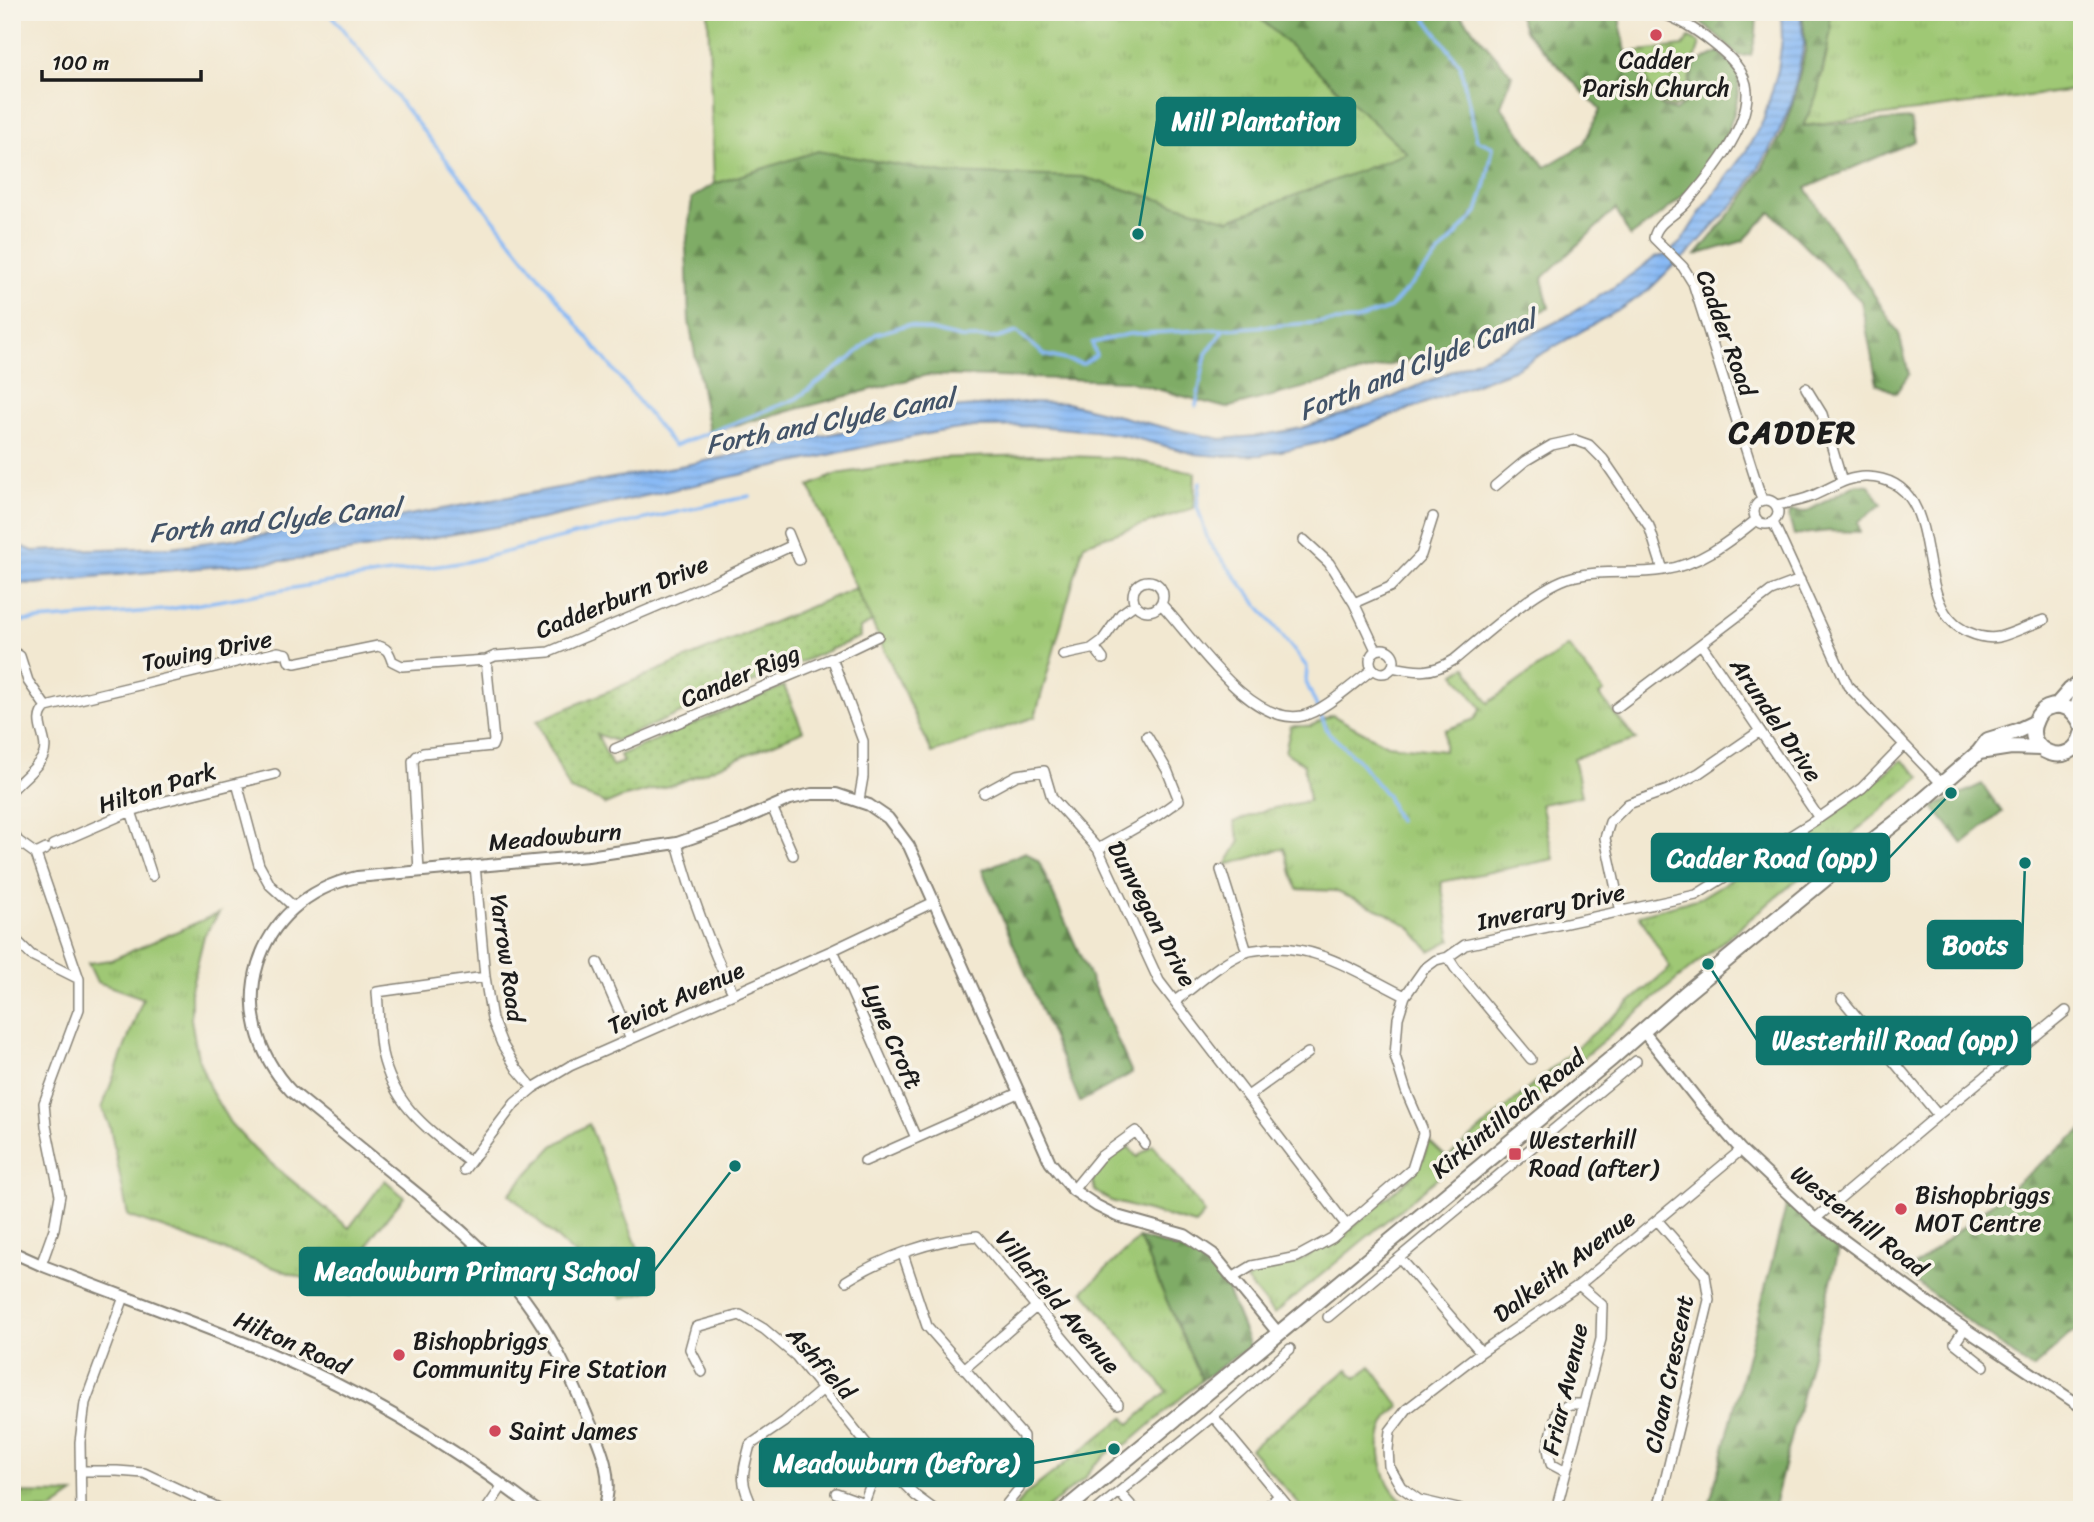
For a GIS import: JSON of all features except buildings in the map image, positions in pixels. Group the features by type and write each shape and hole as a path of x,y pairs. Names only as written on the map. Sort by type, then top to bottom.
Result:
{"main road":[{"path":"2056,706 2082,681"},
{"path":"2079,720 2082,692"},
{"path":"2056,706 2063,706 2079,720"},
{"name":"Kirkintilloch Road","path":"1065,1510 1712,972 1912,810 1979,752 1988,740 2034,723 2042,711 2056,706"},
{"path":"2034,723 2034,737 2040,748 2049,754 2069,752 2077,746 2082,734"},
{"path":"1979,752 2011,747 2040,748"}],"street":[{"name":"Cadder Road","path":"1658,12 1680,20 1730,58 1740,71 1747,89 1745,106 1735,135 1714,171 1680,210 1661,223 1654,238 1683,267 1693,283 1762,500"},
{"path":"1806,388 1822,414 1842,481"},
{"path":"1495,486 1525,461 1552,445 1575,440 1589,445 1603,459 1649,526 1664,570"},
{"path":"1776,505 1811,497 1842,481 1866,477 1896,484 1914,501 1944,614 1958,628 1977,636 1997,637 2044,620"},
{"path":"1762,500 1770,500 1776,505 1778,513 1773,522 1766,525 1756,520 1754,509 1762,500"},
{"path":"1354,603 1390,587 1421,555 1433,517"},
{"path":"1392,667 1418,672 1439,668 1454,660 1537,594 1570,577 1607,572 1664,570 1700,558 1731,540 1756,520"},
{"path":"1773,522 1848,686 1941,783"},
{"path":"788,533 799,559"},
{"path":"1304,540 1329,563 1354,603 1376,650"},
{"name":"Cadderburn Drive","path":"486,660 495,656 549,652 793,545"},
{"path":"1616,708 1771,592 1800,580"},
{"path":"1147,581 1161,589 1161,604 1150,611 1141,610 1135,604 1133,594 1142,582 1147,581"},
{"path":"1063,655 1094,647 1102,641 1121,614 1135,604"},
{"path":"1161,604 1219,672 1248,698 1276,715 1302,716 1329,703 1373,669"},
{"name":"Cander Rigg","path":"615,749 878,636"},
{"name":"Arundel Drive","path":"1701,644 1819,818"},
{"name":"Towing Drive","path":"46,707 278,652 287,654 289,661 295,663 378,646 389,652 392,662 402,666 486,660"},
{"path":"1094,647 1102,659"},
{"path":"1384,649 1390,653 1394,659 1392,667 1383,673 1373,669 1370,659 1376,650 1384,649"},
{"path":"12,651 20,656 28,681 46,707 38,719 44,747 43,756 12,790"},
{"path":"832,658 863,741 863,777 859,800"},
{"path":"419,871 413,761 423,753 489,747 494,744 486,660"},
{"path":"1621,912 1605,838 1610,822 1628,804 1668,790 1760,731"},
{"path":"1098,849 1179,800 1167,770 1147,736"},
{"name":"Inverary Drive","path":"1232,1278 1252,1266 1297,1257 1332,1238 1412,1169 1423,1134 1395,1056 1398,1018 1405,996 1424,969 1465,945 1696,895 1862,788 1903,746"},
{"name":"Dunvegan Drive","path":"984,793 1017,775 1044,771 1052,798 1098,849 1159,981 1347,1226"},
{"name":"Hilton Park","path":"36,854 131,811 275,774"},
{"path":"237,783 259,865 270,885 294,907"},
{"name":"Meadowburn","path":"603,1510 609,1481 599,1443 574,1383 526,1301 470,1238 291,1091 273,1071 267,1059 257,1034 252,1008 254,980 261,953 275,928 294,907 315,892 346,879 589,856 677,843 735,823 790,799 813,793 836,794 859,800 879,811 903,836 1050,1162 1073,1189 1097,1206 1117,1216 1185,1235 1213,1254 1279,1334"},
{"path":"772,807 793,855"},
{"path":"131,811 152,876"},
{"path":"12,831 18,841 36,854 79,979 79,1010 44,1104 60,1195 54,1229 41,1265"},
{"path":"677,843 688,887 708,941 733,993"},
{"name":"Yarrow Road","path":"475,865 485,977 492,1019 502,1044 517,1069 533,1088"},
{"path":"1221,870 1247,951"},
{"name":"Teviot Avenue","path":"485,977 377,992 381,1050 389,1076 402,1102 466,1166 515,1103 533,1088 570,1066 833,950 934,902"},
{"path":"12,936 31,955 79,979"},
{"path":"1175,1001 1247,951 1273,948 1324,955 1405,996"},
{"name":"Lyne Croft","path":"833,950 916,1138"},
{"path":"1448,957 1531,1059"},
{"path":"598,963 631,1039"},
{"path":"1842,999 1938,1115"},
{"path":"1815,1219 2066,1011"},
{"name":"Westerhill Road","path":"1643,1031 1741,1150 1815,1219 1965,1328 2082,1406"},
{"path":"1248,1096 1308,1053"},
{"path":"1328,1317 1636,1061"},
{"path":"865,1161 1018,1093"},
{"path":"1073,1189 1100,1157 1136,1131 1145,1144"},
{"name":"Dalkeith Avenue","path":"1462,1510 1419,1500 1401,1487 1389,1466 1390,1431 1407,1409 1481,1352 1579,1285 1741,1150"},
{"name":"Cloan Crescent","path":"1657,1220 1705,1275 1709,1300 1658,1510"},
{"name":"Villafield Avenue","path":"846,1281 863,1270 903,1254 949,1239 977,1236 1118,1404"},
{"name":"Hilton Road","path":"12,1252 274,1355 373,1403 439,1442 536,1510"},
{"path":"903,1254 927,1326 1023,1436 1023,1471 1019,1489 1002,1510"},
{"path":"1400,1258 1481,1352"},
{"name":"Friar Avenue","path":"1556,1510 1601,1339 1602,1306 1579,1285"},
{"path":"81,1510 80,1442 85,1403 124,1297"},
{"path":"964,1369 1037,1306"},
{"name":"Ashfield","path":"702,1372 690,1349 696,1327 740,1315 764,1329 796,1356 878,1458 916,1496 935,1510"},
{"path":"1965,1328 1955,1343 1984,1366"},
{"path":"1097,1510 1213,1416 1290,1349"},
{"path":"754,1510 742,1478 750,1445 784,1422 822,1390"},
{"path":"1566,1472 1551,1464 1548,1450 1557,1411 1570,1404 1583,1404"},
{"path":"1213,1416 1291,1510"},
{"path":"81,1471 144,1473 223,1510"},
{"path":"836,1493 863,1506 872,1481"},
{"path":"486,1510 503,1485"},
{"path":"1119,1492 1135,1510"},
{"path":"1264,1510 1279,1496"}],"green space":[{"path":"708,12 1394,12 1409,155 1229,236 714,184"},
{"path":"1253,12 1458,12 1512,75 1501,106 1545,167 1583,145 1600,110 1526,32 1517,12 1618,12 1626,52 1662,107 1675,111 1685,103 1695,63 1719,52 1739,72 1735,109 1711,161 1674,204 1630,237 1616,209 1542,278 1549,308 1428,355 1226,408 1127,381 927,375 709,432 689,321 686,248 692,198 714,184 818,151 944,173 1083,177 1229,220 1407,153"},
{"path":"1681,12 1757,12 1756,35 1751,55 1739,56 1703,24"},
{"path":"1802,12 1829,12 1831,30 1817,95 1803,126 1911,119 1915,141 1806,188 1899,334 1909,374 1896,393 1877,384 1861,301 1771,212 1743,241 1696,255 1745,196 1781,136 1793,103 1806,47"},
{"path":"1829,12 2082,12 2082,89 1802,126 1823,70 1829,41"},
{"name":"Cadder Parish Church","path":"1689,38 1700,43 1682,103 1673,108 1660,104 1629,52 1683,46"},
{"path":"1034,455 1123,458 1195,473 1194,508 1084,544 1035,717 932,753 809,486 837,474 938,458"},
{"path":"1857,484 1869,485 1882,504 1858,522 1860,532 1830,531 1794,535 1789,518 1790,511 1806,512"},
{"path":"855,588 872,622 860,628 860,637 615,741 597,734 612,766 623,762 620,755 784,686 803,731 676,784 621,798 605,805 601,801 570,790 537,721"},
{"path":"1568,646 1604,692 1599,695 1636,740 1574,758 1582,796 1541,804 1554,859 1441,882 1451,940 1430,951 1410,927 1382,911 1335,891 1297,889 1284,848 1226,865 1240,841 1234,822 1265,810 1309,801 1304,764 1285,752 1291,726 1311,726 1332,715 1387,745 1444,751 1445,730 1475,719 1481,708 1455,674 1466,667 1488,703"},
{"path":"1902,760 1921,777 1274,1314 1246,1280 1257,1273 1296,1263 1348,1231 1413,1175 1424,1157 1428,1140 1447,1158 1670,968 1639,915 1700,898 1822,824"},
{"path":"1982,784 2002,812 1963,844 1933,807"},
{"path":"1026,852 1039,862 1132,1073 1080,1102 982,870"},
{"path":"219,913 204,936 191,989 191,1019 198,1058 211,1091 230,1123 255,1150 349,1228 385,1180 404,1197 373,1235 351,1295 128,1216 110,1127 102,1108 143,998 97,982 88,963 111,960"},
{"path":"589,1124 654,1289 622,1298 509,1194 553,1146"},
{"path":"2082,1130 2082,1331 2070,1334 2032,1369 1905,1274"},
{"path":"1153,1145 1205,1213 1195,1224 1111,1201 1095,1191 1092,1179 1111,1158 1129,1147 1137,1157"},
{"path":"1787,1203 1839,1250 1773,1510 1708,1510"},
{"path":"1139,1238 1202,1380 1129,1443 1111,1451 1094,1465 1085,1478 1045,1510 1013,1510 1025,1495 1124,1417 1130,1424 1167,1391 1083,1291"},
{"path":"1139,1238 1192,1252 1224,1282 1250,1346 1202,1380"},
{"path":"1371,1366 1400,1407 1388,1418 1380,1438 1384,1472 1402,1500 1422,1510 1304,1510 1250,1449 1348,1369 1356,1378"},
{"path":"12,1493 74,1494 51,1510 12,1510"}],"water":[{"path":"1781,12 1800,12 1804,44 1792,101 1778,135 1743,194 1687,255 1649,290 1619,310 1513,370 1319,443 1261,455 1220,456 1195,454 1124,435 1095,431 1035,426 974,427 869,446 542,519 305,559 36,584 12,583 12,551 24,547 33,551 171,547 393,518 696,463 952,408 1026,402 1067,403 1221,439 1302,428 1386,400 1493,353 1560,320 1656,257 1666,255 1681,242 1746,151 1763,121 1778,70 1782,39"}],"waterway":[{"name":"Forth and Clyde Canal","path":"329,12 674,446 796,399 851,358 876,334 907,325 961,338 998,338 1017,332 1045,355 1083,364 1096,355 1092,343 1129,334 1224,329"},
{"path":"1196,406 1206,354 1224,329 1355,320 1390,308 1477,212 1493,147 1477,140 1460,65 1421,12"},
{"path":"1200,482 1197,506 1209,543 1307,667 1306,682 1328,732 1357,759 1387,796 1398,821"},
{"path":"12,622 164,610 466,562 750,496"}],"place":[{"name":"Cadder Parish Church","path":"1656,35"},
{"name":"Mill Plantation","path":"1138,234"},
{"name":"Cadder Road (opp)","path":"1951,793"},
{"name":"Boots","path":"2025,863"},
{"name":"Westerhill Road (opp)","path":"1708,964"},
{"name":"Westerhill Road (after)","path":"1515,1154"},
{"name":"Meadowburn Primary School","path":"735,1166"},
{"name":"Bishopbriggs MOT Centre","path":"1901,1209"},
{"name":"Bishopbriggs Community Fire Station","path":"399,1355"},
{"name":"Saint James","path":"495,1431"},
{"name":"Meadowburn (before)","path":"1114,1449"}],"district":[{"name":"CADDER","path":"1793,432"}]}
